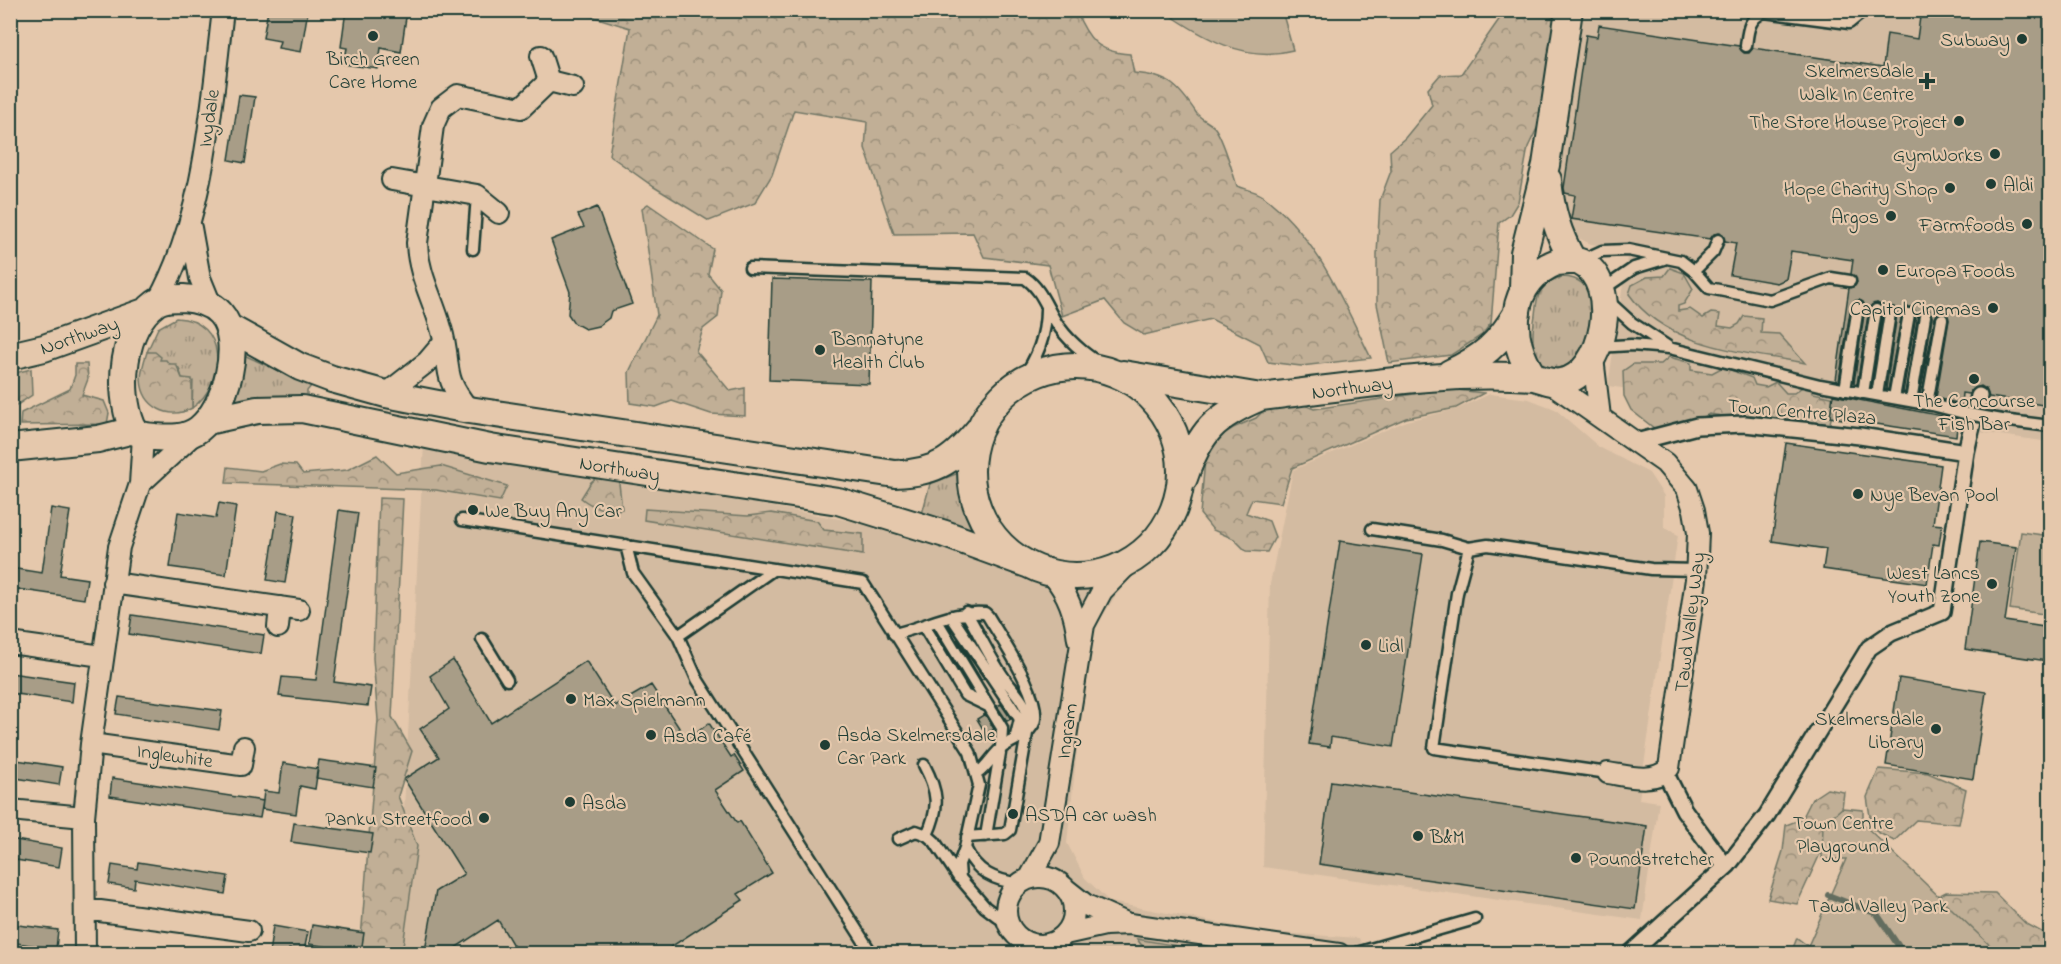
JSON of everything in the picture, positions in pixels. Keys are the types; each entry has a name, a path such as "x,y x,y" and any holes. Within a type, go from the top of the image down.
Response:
{"street":[{"name":"Ivydale","path":"152,306 175,271 191,225 222,10"},
{"path":"1569,10 1546,165 1524,253 1521,300 1515,331 1524,363 1541,379 1561,382 1573,378 1582,373 1595,353"},
{"path":"541,56 549,81"},
{"path":"549,81 573,87"},
{"path":"469,410 449,380 444,342 417,259 433,126 441,108 458,95 521,108 549,81"},
{"path":"1546,165 1551,210 1558,234 1576,261 1597,279 1603,294 1604,317 1595,353 1600,417"},
{"path":"392,180 477,195 499,213"},
{"name":"Ivydale","path":"191,225 201,278 211,305"},
{"path":"1521,300 1544,267 1576,261"},
{"path":"85,954 84,817 91,744 119,547 140,484 138,433 127,415 123,392 125,365 133,336 152,306 183,298 211,305 221,313 230,328 232,346 227,382 220,401 202,426 140,484"},
{"name":"Northway","path":"1441,376 1475,360 1493,347 1521,300"},
{"name":"Northway","path":"10,356 44,348 152,306"},
{"name":"Northway","path":"230,328 300,367 332,379 386,394 469,410 896,474 913,474 943,465 962,450 981,427"},
{"path":"386,394 427,362 444,342"},
{"path":"1080,366 1113,372 1147,393 1170,422 1181,457 1179,493 1169,521 1152,544 1129,563 1104,573 1052,574 1027,564 1005,549 988,529 976,505 971,479 973,452 981,427 998,401 1021,381 1049,369 1080,366"},
{"name":"Northway","path":"1113,372 1261,397 1441,376 1496,374 1541,379"},
{"name":"Tawd Valley Way","path":"1541,379 1665,462 1687,489 1694,510 1698,533 1697,570 1671,757 1665,772"},
{"path":"1630,954 1726,867 1767,815 1869,648 1891,633 1942,612 1966,452 1979,396"},
{"name":"Northway","path":"1179,493 1194,450 1204,433 1218,418 1261,397"},
{"name":"Northway","path":"202,426 257,410 302,409 490,448 838,501 945,534 1027,564"},
{"name":"Town Centre Plaza","path":"1636,442 1697,426 1745,424 1860,436 1966,452"},
{"path":"10,448 98,440 138,433 177,439 202,426"},
{"name":"Ingram","path":"1024,881 1049,843 1079,644 1092,608 1102,591 1129,563"},
{"name":"Ingram","path":"1052,574 1072,605 1079,644"},
{"path":"113,583 286,614"},
{"path":"10,643 102,656"},
{"name":"Inglewhite","path":"91,744 241,765 244,747"},
{"path":"1608,773 1649,778 1661,776 1665,772 1684,810 1726,867"},
{"path":"10,810 84,817"},
{"name":"Ingram","path":"1054,818 1054,864 1062,886"},
{"path":"1130,924 1086,905 1050,878 1024,881 1008,899 1007,916 1017,938 1036,944 1056,943 1105,925 1130,924 1339,954"},
{"path":"1056,943 1074,916 1071,897 1062,886"},
{"path":"85,909 249,931"}],"lane":[{"path":"1746,46 1750,23 1755,16 1764,12 1849,23 1865,10"},
{"path":"473,249 477,195"},
{"path":"1694,271 1713,252 1718,240"},
{"path":"1576,261 1602,251 1628,250 1680,261 1694,271 1709,288 1770,300 1831,278 1850,281"},
{"path":"1664,259 1634,268 1603,294 1632,323 1670,348"},
{"path":"750,268 1025,278 1038,287 1046,309 1072,343 1113,372"},
{"path":"1845,390 1857,307"},
{"path":"1021,381 1041,346 1046,328 1046,309"},
{"path":"1863,393 1876,310"},
{"path":"1877,395 1890,313"},
{"path":"1894,398 1909,314"},
{"path":"1911,401 1924,316"},
{"path":"1927,404 1942,319"},
{"path":"1595,353 1631,345 1670,348 1845,390 1927,404 1964,414 2050,426"},
{"path":"462,520 860,581 970,752 978,773 979,785 959,864 960,878"},
{"path":"1372,529 1443,540 1469,548 1488,545 1651,569 1697,570"},
{"path":"626,545 633,573 678,636 697,680 872,954"},
{"path":"1469,548 1457,593 1434,748 1608,773"},
{"path":"678,636 774,569"},
{"path":"894,634 924,627 966,612 988,616 1029,689 1035,709 1035,723 1020,738 1001,749 988,766 978,773"},
{"path":"966,612 1028,711 1029,722 1020,738"},
{"path":"951,616 1020,719 1010,830 1007,834 986,836 966,843"},
{"path":"937,621 1002,728 1001,749 986,836"},
{"path":"924,627 965,695 989,706"},
{"path":"482,639 507,680"},
{"path":"924,765 938,805 927,835"},
{"path":"898,839 916,831 927,835 985,907 1017,938"},
{"path":"966,843 972,862 983,872 996,880 1024,881"},
{"path":"1353,954 1475,919"}],"shaded area":[{"path":"1579,11 2050,11 2050,442 1957,429 1956,436 1608,386 1628,250 1591,244 1572,235 1553,191"},
{"path":"1490,394 1529,399 1555,409 1599,447 1649,473 1664,496 1664,527 1678,535 1639,799 1659,802 1642,920 1263,867 1270,584 1293,470 1406,421 1457,409"},
{"path":"424,444 890,528 971,556 1119,590 1089,638 1067,843 1085,878 1110,902 1266,932 1359,938 1365,953 396,954"}],"green space":[{"path":"575,11 1076,11 1095,42 1109,50 1130,54 1134,73 1146,74 1172,84 1199,116 1215,128 1225,148 1237,186 1263,196 1299,230 1326,270 1371,358 1301,366 1268,362 1260,344 1211,319 1144,335 1124,323 1105,300 1062,316 1048,265 984,257 973,233 894,234 865,148 867,122 794,110 772,175 755,203 709,221 654,187 609,155 630,28"},
{"path":"1164,11 1282,11 1293,50 1258,53 1241,50 1193,30"},
{"path":"1505,11 1558,11 1541,120 1528,147 1518,202 1510,215 1499,223 1491,323 1482,335 1451,355 1389,363 1377,304 1377,255 1380,200 1391,171 1390,151 1405,138 1432,105 1428,89 1440,75 1461,74"},
{"path":"648,204 713,249 708,274 721,290 718,317 703,329 696,351 730,391 745,388 745,416 711,414 672,401 656,407 630,403 629,372 657,315 642,208"},
{"path":"1670,268 1684,273 1693,289 1684,304 1678,306 1678,311 1690,309 1703,318 1711,313 1720,314 1718,326 1732,328 1739,324 1744,316 1762,318 1761,333 1779,334 1805,363 1709,345 1664,326 1645,312 1629,294 1632,285 1647,277 1664,276"},
{"path":"1563,277 1583,284 1589,292 1593,312 1590,334 1582,352 1573,364 1559,368 1549,367 1536,357 1533,326 1539,294 1552,280"},
{"path":"176,318 193,321 206,330 213,341 217,355 216,370 211,384 192,408 193,381 182,378 179,368 160,360 156,354 147,352 158,328"},
{"path":"147,352 155,352 161,357 160,360 176,364 182,378 192,379 192,408 183,412 166,412 152,404 147,398 141,380"},
{"path":"244,355 311,386 307,391 307,398 236,401"},
{"path":"1669,357 1691,363 1691,370 1712,373 1723,367 1752,378 1755,385 1766,387 1776,382 1786,393 1794,393 1805,385 1812,387 1813,393 1836,398 1830,423 1823,431 1709,414 1690,425 1667,432 1654,428 1631,410 1624,396 1623,371 1633,364 1661,364"},
{"path":"75,364 87,364 88,379 82,395 104,401 109,413 107,424 20,425 21,413 70,389 75,375"},
{"path":"31,369 32,395 11,409 11,374"},
{"path":"1447,389 1484,393 1456,408 1406,418 1292,468 1281,503 1252,499 1246,513 1269,521 1275,537 1267,552 1246,551 1234,539 1213,530 1200,514 1205,460 1213,441 1233,428 1256,418 1266,408 1300,403 1314,409"},
{"path":"377,455 396,473 441,466 507,486 500,501 436,490 226,483 228,467 261,471 280,464 296,465 303,474 347,470"},
{"path":"961,472 968,505 980,534 922,514 930,484"},
{"path":"602,473 618,475 622,509 600,508 581,498 591,482"},
{"path":"379,498 403,499 392,717 412,751 398,796 417,846 402,953 360,952 378,720 373,658"},
{"path":"645,509 748,516 771,513 817,521 824,530 863,534 863,555 644,520"},
{"path":"2021,532 2050,536 2050,615 2010,609"},
{"path":"1879,769 1928,773 1966,789 1959,824 1916,820 1894,841 1872,829 1867,797"},
{"path":"1827,789 1844,792 1842,808 1846,816 1836,848 1820,854 1797,904 1768,899 1783,851 1786,825 1802,819 1812,799"},
{"name":"Tawd Valley Park","path":"1842,808 1863,810 1863,824 1998,953 1791,953 1797,938 1808,946 1846,859 1822,859 1823,824"},
{"path":"1946,892 1995,893 2025,923 2047,935 2050,934 2050,953 1894,954 1915,908"},
{"path":"1137,939 1184,947 1183,953 1151,952"}],"building":[{"name":"Birch Green Care Home","path":"268,10 308,10 301,52 278,48 280,41 263,38"},
{"name":"Birch Green Care Home","path":"346,10 407,10 401,52 381,48 378,69 344,64 347,48 341,47"},
{"path":"1921,10 1952,13 1953,10 2050,10 2050,406 1989,397 1986,389 1981,386 1972,389 1969,394 1962,393 1961,404 1936,398 1949,320 1947,314 1943,312 1935,318 1920,395 1932,317 1930,311 1926,309 1918,315 1905,393 1903,392 1916,315 1914,309 1910,307 1902,313 1888,390 1886,389 1897,314 1894,307 1888,306 1883,310 1877,303 1869,309 1857,384 1854,383 1865,308 1863,302 1859,300 1851,306 1839,381 1836,380 1849,288 1855,286 1857,282 1851,274 1853,260 1791,251 1786,279 1777,283 1730,275 1736,243 1725,241 1720,233 1714,234 1710,239 1571,219 1575,195 1565,193 1564,188 1586,35 1597,37 1599,25 1739,46 1744,53 1749,53 1753,48 1883,67 1887,34 1917,39"},
{"path":"239,95 255,97 245,163 229,160"},
{"path":"597,207 632,304 611,311 609,318 598,326 585,329 574,323 568,314 570,292 551,240 584,227 578,215"},
{"name":"Bannatyne Health Club","path":"772,279 872,282 869,384 769,380"},
{"path":"1833,395 1958,419 1956,436 1830,417"},
{"name":"Nye Bevan Pool","path":"1786,443 1941,465 1933,524 1942,525 1939,545 1933,544 1927,584 1823,569 1826,549 1772,541"},
{"path":"219,503 236,506 226,575 170,567 178,512 216,518"},
{"path":"51,508 70,511 60,575 87,579 84,599 10,588 10,568 42,573"},
{"path":"339,510 358,513 334,682 371,687 368,706 279,696 282,677 316,680"},
{"path":"278,511 296,514 285,583 267,580"},
{"name":"Lidl","path":"1340,541 1423,554 1393,747 1331,737 1330,747 1309,744"},
{"name":"West Lancs Youth Zone","path":"1980,542 2016,547 2005,621 2050,628 2047,661 1965,649"},
{"path":"132,615 264,635 261,654 129,634"},
{"path":"957,639 984,678 981,680"},
{"name":"Asda","path":"453,660 491,723 586,661 615,706 651,685 687,740 709,723 731,757 734,755 744,771 715,790 737,823 740,821 772,873 738,894 743,900 660,954 518,954 498,920 446,954 431,954 426,945 436,891 464,874 404,779 439,757 420,729 449,709 430,676"},
{"path":"10,673 74,682 72,702 10,693"},
{"name":"Skelmersdale Library","path":"1899,678 1986,692 1973,779 1886,765"},
{"path":"119,697 222,711 219,730 116,714"},
{"path":"1001,704 1011,719 1007,721 997,706"},
{"path":"985,714 994,729 986,734 977,719"},
{"path":"10,759 62,767 59,785 10,777"},
{"path":"319,760 376,768 373,787 316,778"},
{"path":"283,763 318,769 315,789 300,786 296,814 262,809 264,791 279,793"},
{"path":"112,778 263,801 260,818 110,796"},
{"path":"1331,781 1647,826 1635,909 1319,864"},
{"path":"294,823 373,834 370,853 291,842"},
{"path":"10,839 62,848 59,867 10,859"},
{"path":"138,862 228,876 225,894 135,879 134,888 109,884 112,865 137,869"},
{"path":"10,924 58,930 56,949 10,942"},
{"path":"312,925 364,933 361,952 309,944"},
{"path":"273,926 308,932 304,951 289,949 289,954 269,954"}],"waterway":[{"path":"1828,895 1877,914 1904,954"}],"place":[{"name":"Birch Green Care Home","path":"373,36"},
{"name":"Subway","path":"2022,39"},
{"name":"Skelmersdale Walk In Centre","path":"1927,81"},
{"name":"The Store House Project","path":"1959,121"},
{"name":"GymWorks","path":"1995,154"},
{"name":"Aldi","path":"1991,184"},
{"name":"Hope Charity Shop","path":"1950,188"},
{"name":"Argos","path":"1891,216"},
{"name":"Farmfoods","path":"2027,224"},
{"name":"Europa Foods","path":"1883,270"},
{"name":"Capitol Cinemas","path":"1993,308"},
{"name":"Bannatyne Health Club","path":"820,350"},
{"name":"The Concourse Fish Bar","path":"1974,379"},
{"name":"Nye Bevan Pool","path":"1858,494"},
{"name":"We Buy Any Car","path":"473,510"},
{"name":"West Lancs Youth Zone","path":"1992,584"},
{"name":"Lidl","path":"1366,645"},
{"name":"Max Spielmann","path":"571,699"},
{"name":"Skelmersdale Library","path":"1936,729"},
{"name":"Asda Café","path":"651,735"},
{"name":"Asda Skelmersdale Car Park","path":"825,745"},
{"name":"Asda","path":"570,802"},
{"name":"ASDA car wash","path":"1013,814"},
{"name":"Panku Streetfood","path":"484,818"},
{"name":"B&M","path":"1418,836"},
{"name":"Poundstretcher","path":"1576,858"}],"park label":[{"name":"Town Centre Playground","path":"1843,834"}]}
